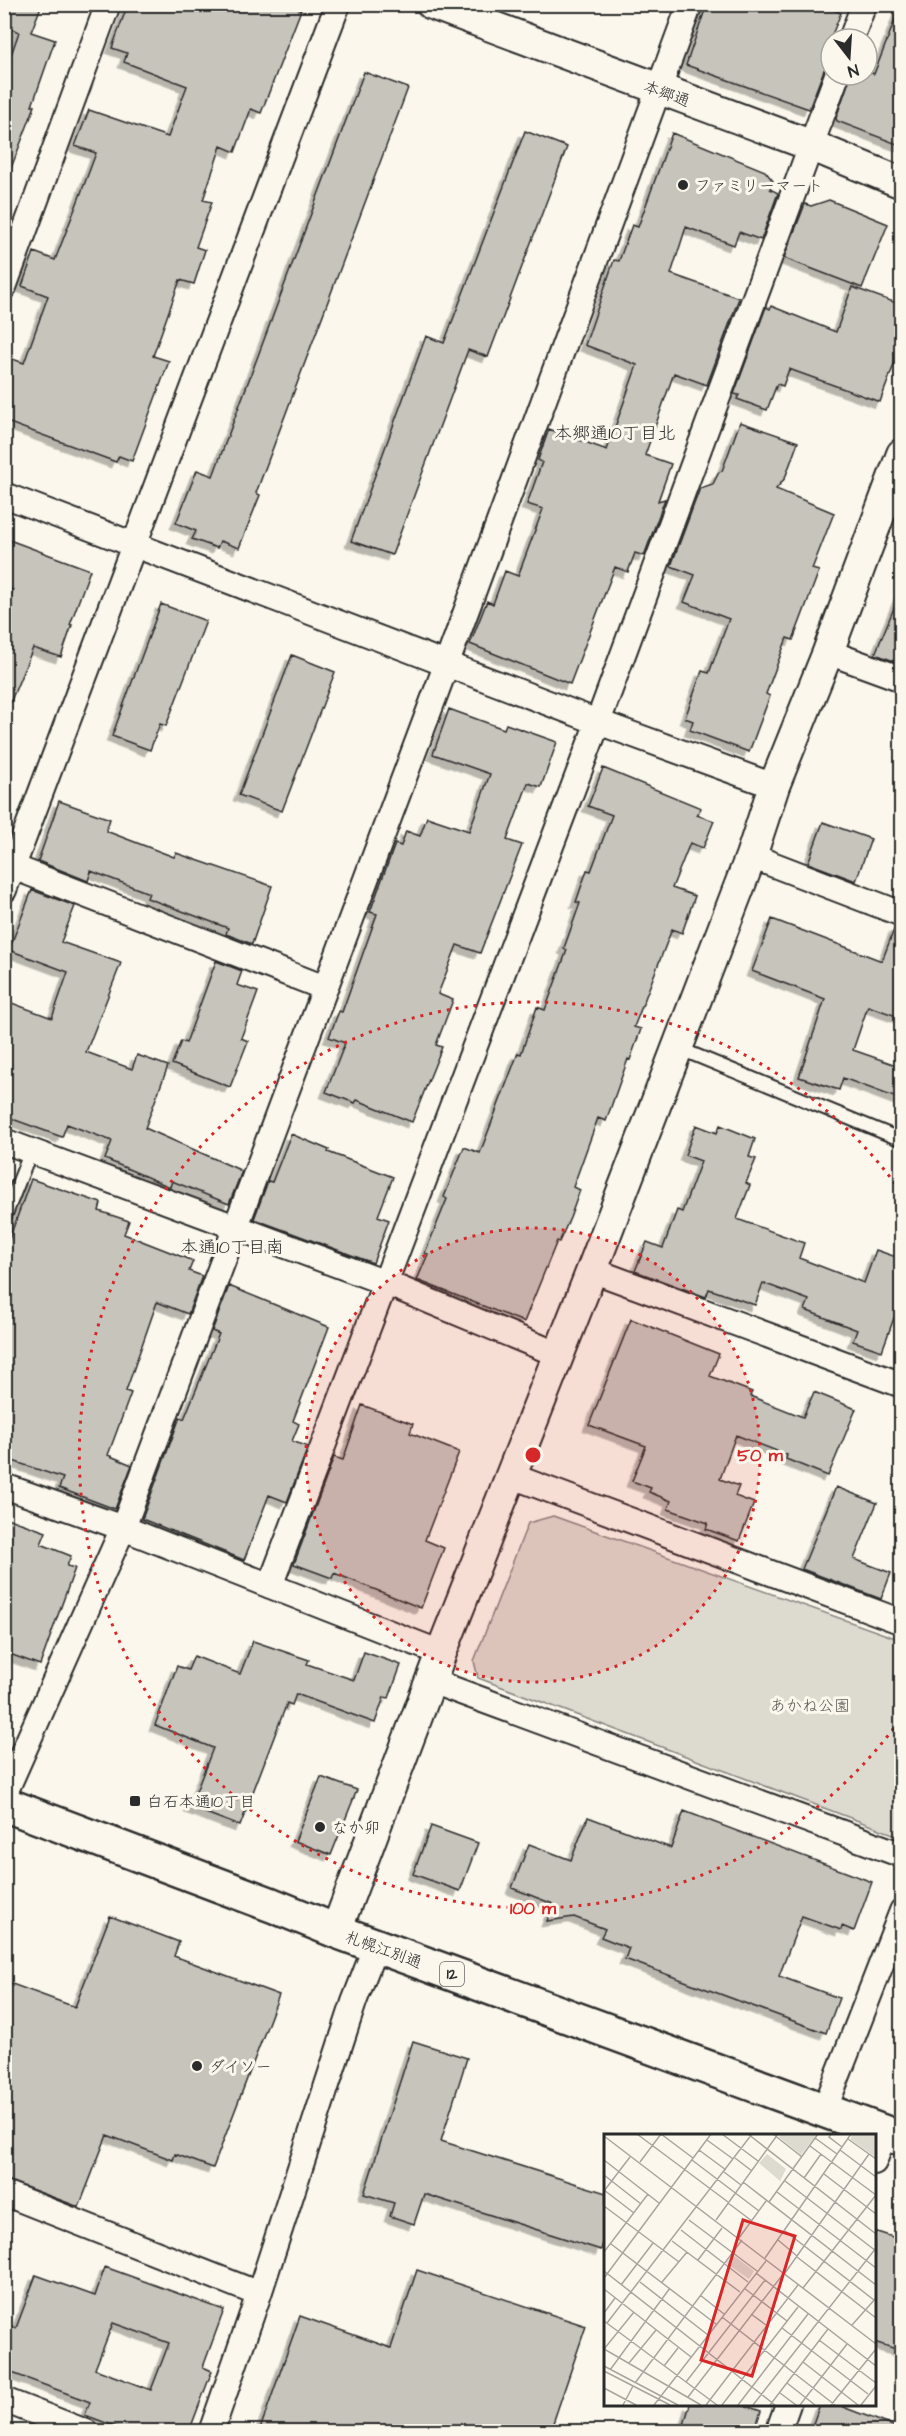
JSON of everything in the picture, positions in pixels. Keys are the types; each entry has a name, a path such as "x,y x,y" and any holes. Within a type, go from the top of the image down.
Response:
{"highway":[{"name":"札幌江別通","path":"4,1804 336,1931 824,2110 867,2134"}],"street":[{"path":"4,287 108,4"},
{"path":"4,890 136,545 338,4"},
{"name":"本郷通","path":"432,4 810,145 902,183"},
{"path":"4,1795 123,1528 447,663 690,4"},
{"path":"855,27 864,4"},
{"path":"270,1586 598,722 832,87"},
{"path":"336,1931 441,1653 512,1476 751,856 774,786 828,652 902,453"},
{"path":"4,495 598,722 774,786"},
{"path":"828,652 902,679"},
{"path":"751,856 902,914"},
{"path":"14,867 326,988"},
{"path":"4,1141 386,1283 558,1354"},
{"path":"592,1270 902,1385"},
{"path":"512,1476 902,1622"},
{"path":"4,1485 123,1528 441,1653"},
{"path":"431,1681 902,1855"},
{"path":"824,2110 902,1911"},
{"path":"211,2432 259,2294 354,2002 376,1945"},
{"path":"4,2193 259,2294"},
{"path":"4,2400 86,2432"},
{"path":"778,2432 787,2406"}],"lane":[{"path":"676,1048 902,1140"},
{"path":"4,1219 32,1151"}],"green space":[{"name":"あかね公園","path":"553,1516 901,1640 901,1837 478,1678 474,1661 528,1523"}],"building":[{"path":"4,4 42,4 31,32 55,40 32,106 35,106 6,181 4,180 4,75 19,32 4,26"},
{"path":"128,4 285,4 301,10 261,113 251,109 235,152 221,146 203,200 212,202 196,247 205,250 194,284 180,280 153,356 169,361 132,461 119,456 116,462 4,421 4,356 24,363 48,296 22,286 34,252 55,260 78,201 96,153 75,146 89,110 168,137 187,86 124,62 127,53 112,48"},
{"path":"707,4 819,4 841,13 835,27 819,27 819,83 809,109 686,65"},
{"path":"900,7 902,7 902,146 837,121 836,118 847,87 879,87 879,61"},
{"path":"364,72 408,88 256,493 260,495 239,548 220,541 217,548 192,539 196,531 176,523 197,470 213,476"},
{"path":"525,131 567,147 488,357 468,350 392,555 351,541 426,336 444,343"},
{"path":"672,133 765,171 773,181 770,189 778,193 761,240 739,232 734,245 686,227 671,274 739,298 707,385 674,373 645,455 671,464 658,501 665,499 644,556 635,553 628,572 615,567 570,684 470,644 487,601 493,604 505,571 518,576 543,509 527,504 542,462 538,460 549,429 607,450 637,365 585,345 614,260 619,261 632,225 638,227"},
{"path":"829,200 888,224 862,288 784,258 805,204 811,206"},
{"path":"852,287 902,305 902,343 880,402 789,369 783,386 777,384 767,410 737,399 739,395 734,394 766,307 770,309 771,306 836,332"},
{"path":"740,422 798,442 785,478 776,489 834,513 812,569 819,571 793,640 787,638 766,694 770,696 749,752 690,730 693,721 685,718 702,671 709,673 729,619 684,602 695,575 671,566 700,488 713,484 719,472 722,471"},
{"path":"4,538 90,570 61,657 33,648 5,715 5,615 13,590 4,587"},
{"path":"902,591 902,664 875,654"},
{"path":"161,604 206,621 166,726 160,724 150,750 112,736"},
{"path":"292,655 335,672 282,811 239,795"},
{"path":"449,709 504,729 506,724 557,742 541,787 528,783 507,840 522,845 480,953 457,945 438,994 453,1000 436,1045 442,1047 412,1122 357,1100 355,1103 326,1092 345,1043 329,1037 339,1011 342,1012 377,914 370,912 395,844 401,846 406,831 420,836 427,817 469,831 490,774 433,754"},
{"path":"603,768 701,808 697,815 714,821 703,848 690,843 672,888 695,896 682,933 672,929 634,1027 641,1029 630,1060 628,1059 606,1121 598,1118 573,1187 580,1190 570,1218 559,1242 557,1241 524,1322 417,1280 428,1254 425,1253 447,1199 444,1197 464,1147 480,1153 518,1053 521,1054 537,1007 545,1010 567,950 564,948 580,903 576,902 587,870 591,871 612,815 588,806"},
{"path":"59,801 110,819 106,831 174,857 176,853 272,886 252,944 226,934 228,928 147,898 149,893 91,871 88,881 38,861"},
{"path":"823,822 871,839 856,881 808,863"},
{"path":"32,890 75,906 61,942 121,963 86,1052 132,1069 137,1055 168,1066 145,1128 242,1171 229,1204 172,1181 170,1187 105,1159 112,1141 67,1124 62,1137 4,1116 4,1000 52,1018 68,972 9,950"},
{"path":"772,919 882,961 895,927 902,928 902,1018 868,1006 853,1050 902,1067 902,1100 843,1078 839,1090 799,1077 825,999 752,971"},
{"path":"216,961 242,971 237,985 258,992 241,1038 248,1041 230,1087 172,1064 181,1041 186,1043"},
{"path":"696,1125 717,1133 720,1125 755,1139 749,1157 756,1159 746,1183 750,1185 737,1219 804,1243 799,1258 864,1283 876,1250 902,1259 902,1296 882,1351 853,1341 857,1330 805,1310 809,1300 763,1283 755,1305 709,1289 706,1297 635,1271 647,1242 663,1248 677,1210 682,1212 701,1161 685,1155"},
{"path":"291,1134 329,1150 328,1152 393,1177 378,1216 389,1220 373,1263 254,1219 268,1181 272,1182"},
{"path":"31,1179 101,1203 99,1211 129,1221 124,1234 193,1261 189,1271 202,1276 188,1314 157,1302 126,1391 131,1393 108,1455 132,1465 115,1509 59,1488 63,1478 4,1458 4,1253"},
{"path":"229,1286 329,1327 293,1421 299,1424 292,1441 308,1447 287,1502 269,1495 244,1560 142,1519 180,1417 184,1419 219,1334 212,1331"},
{"path":"631,1319 719,1354 710,1376 752,1392 750,1396 803,1417 814,1392 856,1409 828,1476 786,1459 787,1455 736,1435 720,1479 739,1486 735,1496 754,1503 739,1541 706,1529 708,1523 668,1509 671,1501 649,1492 651,1488 632,1481 646,1446 589,1425"},
{"path":"362,1405 413,1424 410,1433 459,1452 425,1540 444,1548 421,1608 334,1573 332,1578 294,1564 334,1457 343,1460"},
{"path":"836,1487 877,1503 854,1559 891,1573 881,1599 802,1569"},
{"path":"4,1517 46,1532 41,1544 71,1556 67,1566 75,1568 40,1665 4,1652"},
{"path":"253,1641 309,1660 307,1664 354,1680 364,1652 401,1665 389,1698 384,1697 375,1723 296,1694 292,1705 287,1703 240,1826 190,1807 213,1748 155,1725 177,1666 188,1670 194,1656 240,1674"},
{"path":"321,1777 357,1790 331,1855 295,1841"},
{"path":"684,1811 872,1882 854,1931 842,1926 841,1930 802,1916 779,1976 839,1998 826,2033 625,1959 629,1948 601,1937 605,1929 574,1917 547,1921 553,1904 512,1888 529,1844 571,1860 588,1817 671,1848"},
{"path":"431,1826 478,1843 460,1891 413,1874"},
{"path":"110,1916 179,1942 174,1956 279,1995 213,2168 175,2154 173,2160 107,2135 79,2207 4,2179 4,1981 75,2007"},
{"path":"413,2041 467,2058 441,2141 604,2192 604,2240 601,2250 424,2194 414,2224 390,2216 394,2203 364,2194"},
{"path":"876,2232 902,2240 902,2351 876,2343"},
{"path":"105,2267 224,2310 203,2367 212,2371 189,2432 130,2432 85,2415 90,2402 4,2370 4,2324 16,2328 36,2275 95,2296","holes":["113,2323 169,2343 151,2390 95,2369"]},
{"path":"417,2270 586,2326 550,2432 259,2432 300,2316 391,2348"},
{"path":"689,2406 747,2406 761,2411 754,2432 682,2432"},
{"path":"819,2406 840,2406 901,2429 900,2432 810,2432"}],"place":[{"name":"ファミリーマート","path":"683,185"},
{"name":"白石本通10丁目","path":"135,1801"},
{"name":"なか卯","path":"320,1827"},
{"name":"ダイソー","path":"197,2066"}],"district":[{"name":"本郷通10丁目北","path":"615,433"},
{"name":"本通10丁目南","path":"232,1247"}]}
